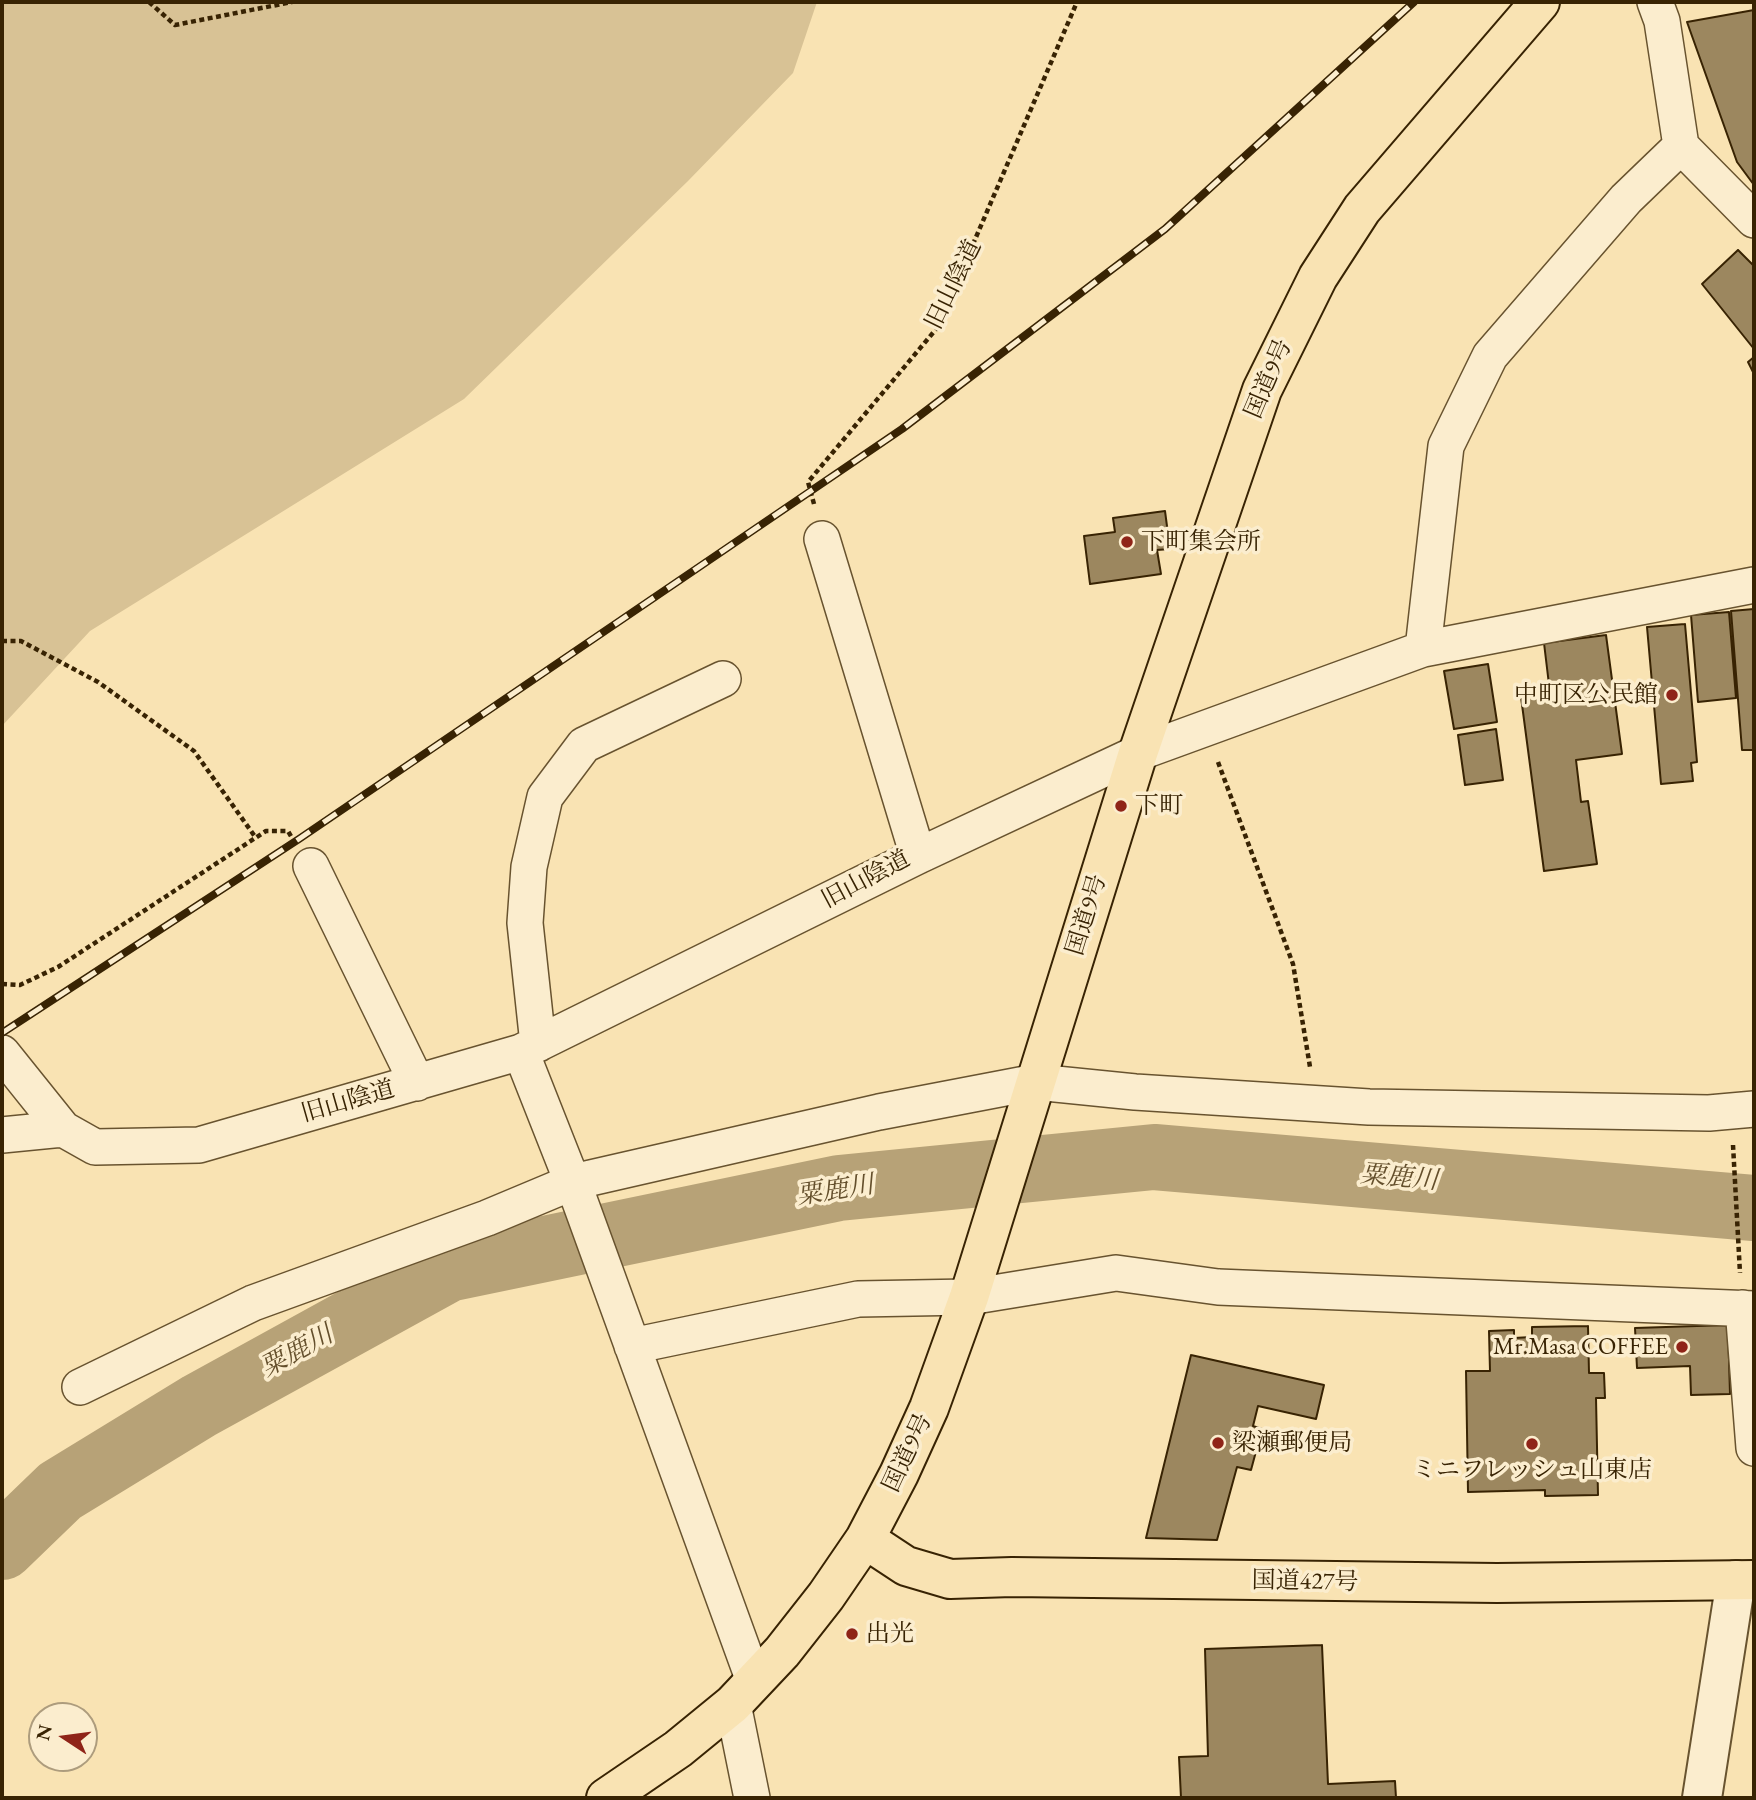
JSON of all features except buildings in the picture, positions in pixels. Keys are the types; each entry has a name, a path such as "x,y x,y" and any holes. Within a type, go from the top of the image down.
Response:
{"highway":[{"name":"国道9号","path":"606,1798 678,1749 744,1692 782,1653 826,1597 865,1539 899,1474 929,1408 972,1287 1138,753 1262,390 1318,277 1362,209 1540,2"},
{"name":"国道427号","path":"865,1539 906,1566 950,1579 1012,1577 1457,1583 1745,1580"}],"street":[{"path":"1655,2 1662,21 1681,146 1754,220"},
{"path":"1423,649 1446,446 1490,356 1626,200 1681,146"},
{"name":"旧山陰道","path":"2,1053 63,1129 95,1147 199,1145 530,1048 918,856 822,539"},
{"path":"918,856 1138,753 1423,649 1754,585"},
{"path":"723,679 584,745 545,797 529,867 525,923 530,1048 576,1191 632,1346 744,1692 752,1798"},
{"path":"311,866 417,1083"},
{"path":"80,1387 253,1303 487,1218 576,1191 879,1112 1032,1094 1135,1092 1369,1107 1709,1113 1754,1109"},
{"path":"2,1135 63,1129"},
{"path":"632,1346 858,1299 1116,1273 1218,1287 1746,1301 1754,1448"},
{"path":"1702,1798 1745,1580"}],"path":[{"path":"149,2 175,25 292,2"},
{"name":"旧山陰道","path":"822,539 808,482 937,328 1077,2"},
{"path":"2,641 21,641 98,682 194,751 256,838"},
{"path":"1205,728 1293,964 1316,1104"},
{"path":"2,984 20,985 58,967 265,831 288,831 311,866"},
{"path":"1732,1135 1746,1301"}],"shaded area":[{"path":"2,2 817,2 793,73 688,181 464,399 90,631 2,726"}],"waterway":[{"name":"粟鹿川","path":"2,1547 60,1491 199,1406 448,1269 839,1188 1154,1157 1754,1208"}],"railway":[{"path":"2,1033 299,839 902,429 1165,229 1414,2"}],"place":[{"name":"下町集会所","path":"1127,542"},
{"name":"中町区公民館","path":"1672,695"},
{"name":"下町","path":"1121,806"},
{"name":"Mr.Masa COFFEE","path":"1682,1347"},
{"name":"梁瀬郵便局","path":"1218,1443"},
{"name":"ミニフレッシュ山東店","path":"1532,1444"},
{"name":"出光","path":"852,1634"}]}
